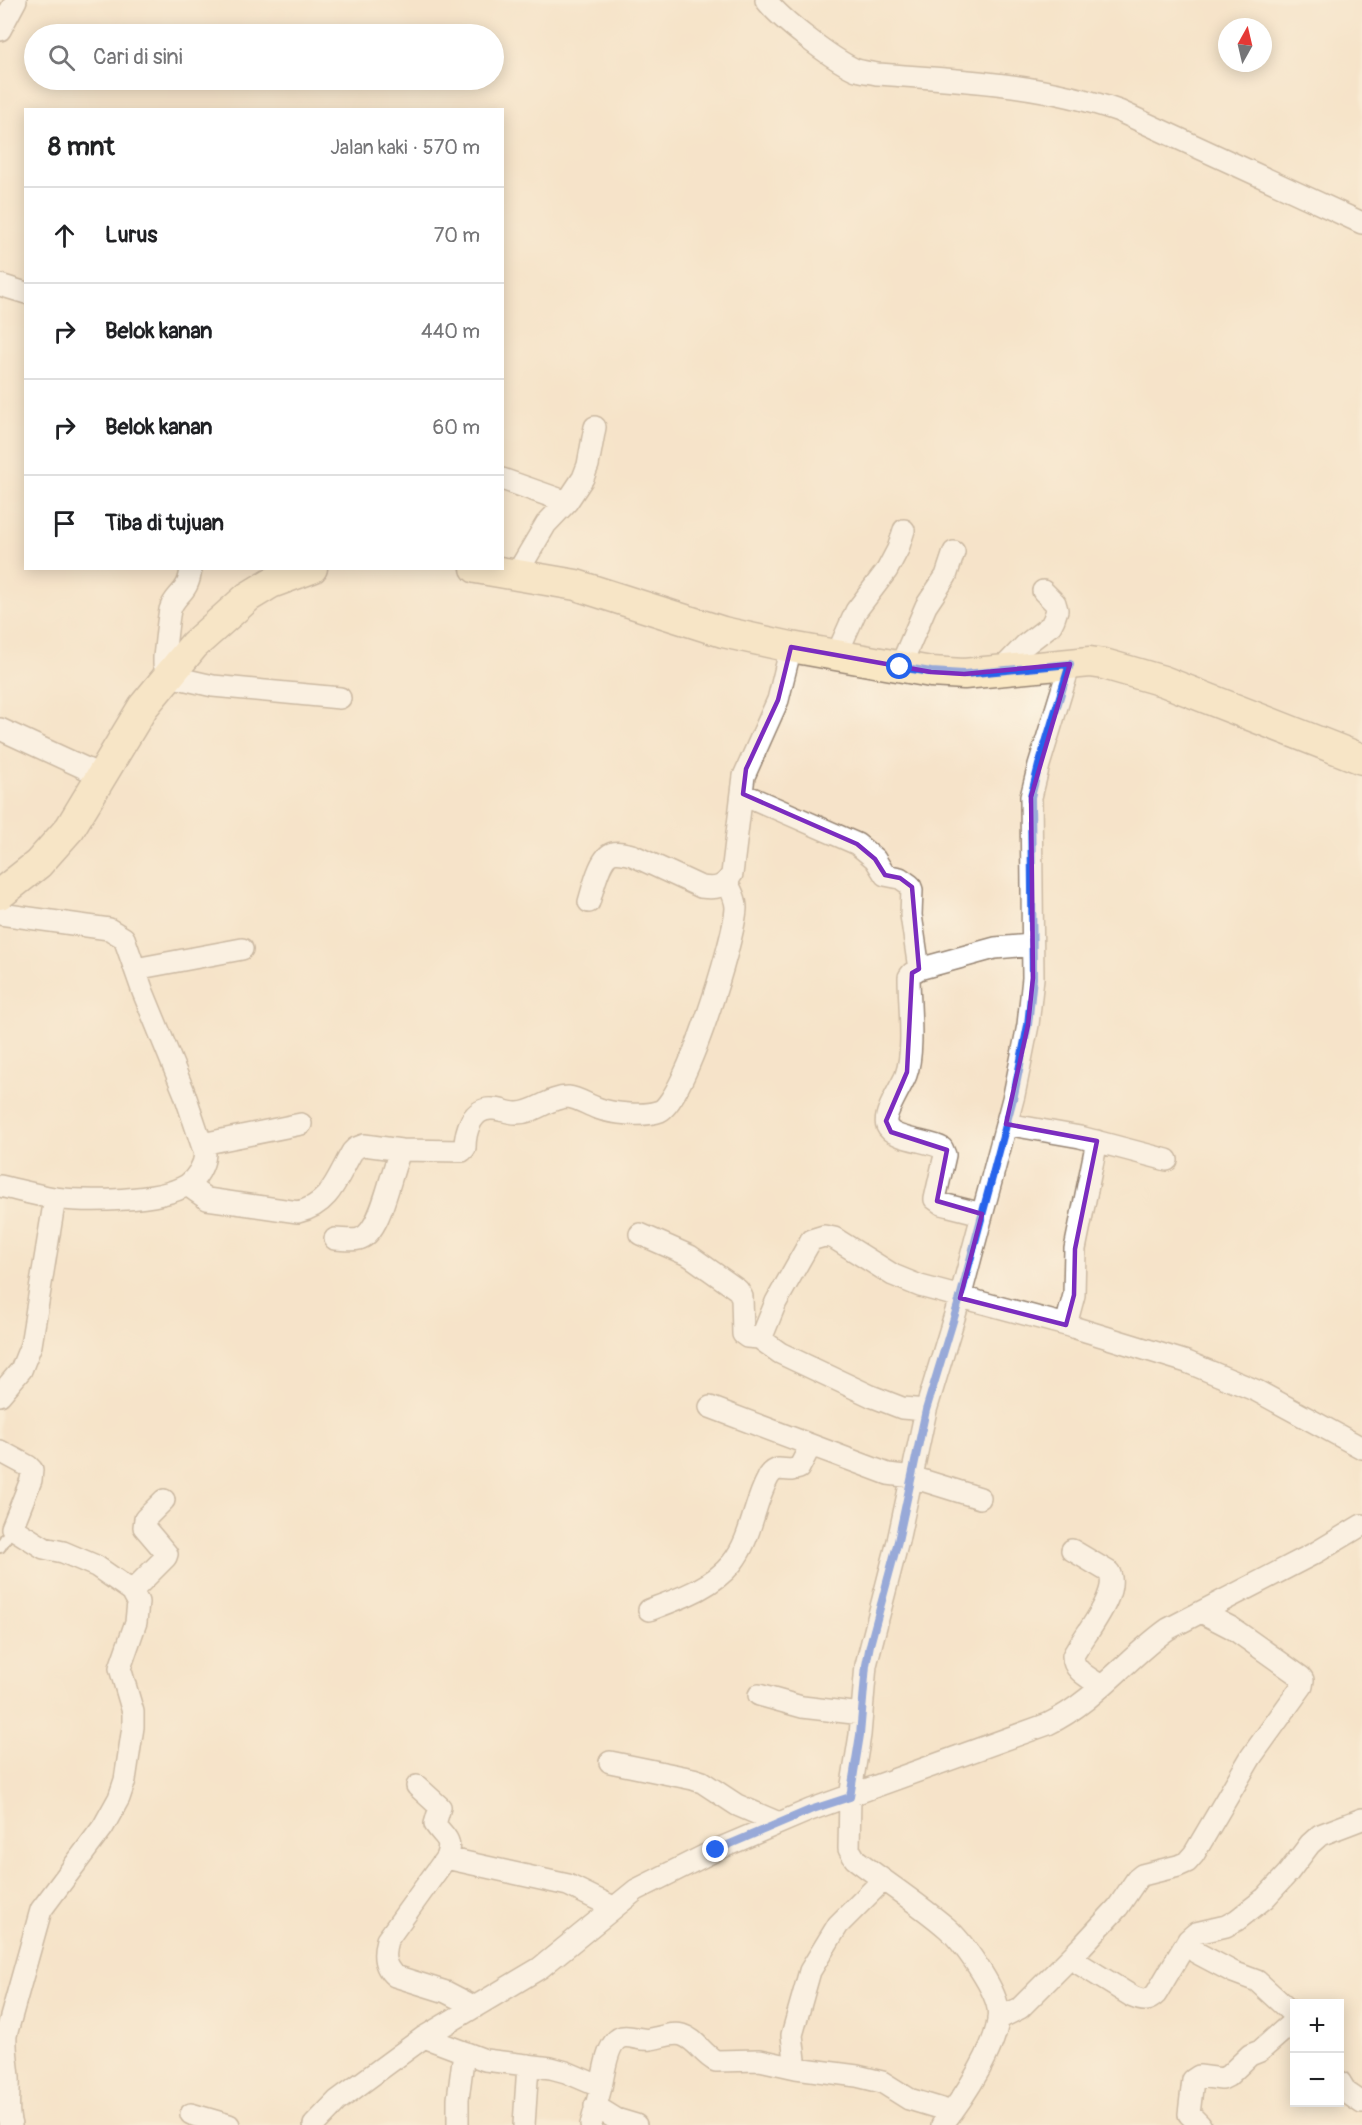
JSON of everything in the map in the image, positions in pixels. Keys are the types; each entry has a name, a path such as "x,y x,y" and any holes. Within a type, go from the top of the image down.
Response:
{"street":[{"path":"0,30 16,0"},
{"path":"766,0 772,9 812,40 843,63 857,70 877,74 1022,87 1099,104 1119,111 1362,223"},
{"path":"0,285 24,292"},
{"path":"516,574 546,524 567,502 583,478 596,428"},
{"path":"504,480 567,502"},
{"path":"836,656 856,611 887,570 898,549 903,530"},
{"path":"900,667 926,606 946,576 954,552"},
{"path":"169,676 164,657 170,610 190,582 191,570"},
{"path":"0,894 38,864 70,828 143,707 194,645 248,597 271,583 307,570"},
{"path":"489,570 576,585 723,632 836,656 931,672 964,674 1090,662 1104,664 1163,681 1362,759"},
{"path":"1001,670 1025,645 1051,625 1057,609 1055,603 1043,591"},
{"path":"589,902 604,859 611,853 620,852 632,855 701,887 721,887 727,882 732,874 746,769 778,700 791,647"},
{"path":"595,2106 611,2046 615,2040 623,2037 644,2040 675,2034 690,2039 716,2061 760,2060 882,2082 947,2119 977,2076 994,2033 998,2019 996,2001 985,1976 948,1929 855,1859 849,1849 850,1797 862,1714 866,1665 887,1584 926,1410 960,1298 1006,1124 1028,1025 1033,978 1031,797 1070,664"},
{"path":"169,676 213,686 340,698"},
{"path":"0,729 102,776"},
{"path":"743,794 857,844 875,858 885,875 900,878 910,885 912,890 911,915 919,969"},
{"path":"187,1185 207,1199 298,1212 311,1209 323,1201 356,1148 364,1145 401,1150 462,1151 465,1148 465,1136 469,1124 488,1108 521,1113 554,1099 568,1097 613,1113 644,1114 660,1111 672,1100 706,1021 731,942 736,906 727,882"},
{"path":"0,914 109,929 118,932 124,938 205,1154 204,1164 187,1185 156,1196 76,1200 55,1198 0,1186"},
{"path":"982,1214 942,1204 935,1199 945,1155 942,1148 891,1132 887,1127 888,1111 907,1072 909,977 919,969 995,948 1032,945"},
{"path":"135,969 242,949"},
{"path":"1006,1124 1097,1141 1167,1160"},
{"path":"202,1144 301,1125"},
{"path":"1066,1325 1074,1295 1075,1249 1097,1141"},
{"path":"335,1239 359,1239 369,1233 378,1221 392,1170 401,1150"},
{"path":"0,1395 21,1370 31,1346 55,1198"},
{"path":"640,1234 690,1256 738,1290 742,1297 744,1334 747,1337 759,1338 780,1353 871,1396 902,1408 926,1410"},
{"path":"759,1338 763,1334 776,1302 811,1240 824,1236 834,1238 893,1275 960,1298 1066,1325 1187,1362 1257,1391 1362,1448"},
{"path":"710,1407 888,1474 912,1477 980,1498"},
{"path":"649,1610 689,1595 711,1582 732,1563 747,1538 768,1477 778,1469 799,1468 811,1445"},
{"path":"0,1451 32,1470 31,1480 12,1528 44,1548 63,1552 96,1566 132,1592 138,1602 136,1622 120,1668 133,1720 125,1780 119,1798 103,1827 41,1910 3,2047 9,2075 8,2114 11,2125"},
{"path":"132,1592 166,1557 164,1550 144,1527 144,1519 164,1500"},
{"path":"314,2125 337,2101 424,2037 540,1968 636,1890 716,1850 810,1810 1048,1724 1069,1714 1168,1629 1317,1552 1362,1525"},
{"path":"1072,1550 1109,1572 1112,1578 1113,1585 1108,1597 1073,1656 1073,1663 1076,1667 1101,1686"},
{"path":"998,2019 1020,2008 1070,1958 1118,1907 1137,1879 1142,1875 1187,1862 1194,1854 1251,1757 1302,1686 1301,1677 1232,1628 1203,1612"},
{"path":"759,1695 802,1707 862,1714"},
{"path":"610,1762 702,1782 737,1804 779,1823"},
{"path":"417,1786 440,1807 435,1824 449,1843 446,1858 387,1940 384,1961 389,1971 395,1976 446,1992 475,2007"},
{"path":"1070,1958 1133,1997 1144,2001 1151,1999 1188,1940 1196,1933 1226,1926 1237,1920 1265,1898 1320,1835 1362,1820"},
{"path":"446,1858 568,1885 613,1907"},
{"path":"796,2068 792,2035 810,1971 838,1925 883,1880"},
{"path":"1188,1940 1197,1953 1257,1982 1290,2011"},
{"path":"1200,2125 1189,2115 1193,2080 1199,2076 1222,2079 1228,2076 1250,2055 1260,2050 1290,2024"},
{"path":"424,2037 490,2061 566,2072 595,2106 616,2119 636,2125"},
{"path":"458,2125 458,2099 464,2052"},
{"path":"524,2125 528,2065"},
{"path":"1344,2089 1362,2103"},
{"path":"191,2114 229,2125"}],"lane":[{"path":"0,1547 12,1528"}],"highlighted area":[{"path":"791,647 931,672 964,674 1070,664 1031,797 1033,978 1028,1025 1006,1124 1097,1141 1075,1249 1074,1295 1066,1325 960,1298 982,1214 937,1201 947,1150 891,1132 886,1121 907,1072 912,973 919,969 912,887 900,878 885,875 875,859 857,844 743,794 746,769 778,700"}],"route":[{"path":"716,1850 810,1810 850,1797 860,1735 870,1645 898,1541 926,1410 960,1298 1014,1095 1028,1025 1033,978 1031,797 1070,664 964,674 900,667"}]}
